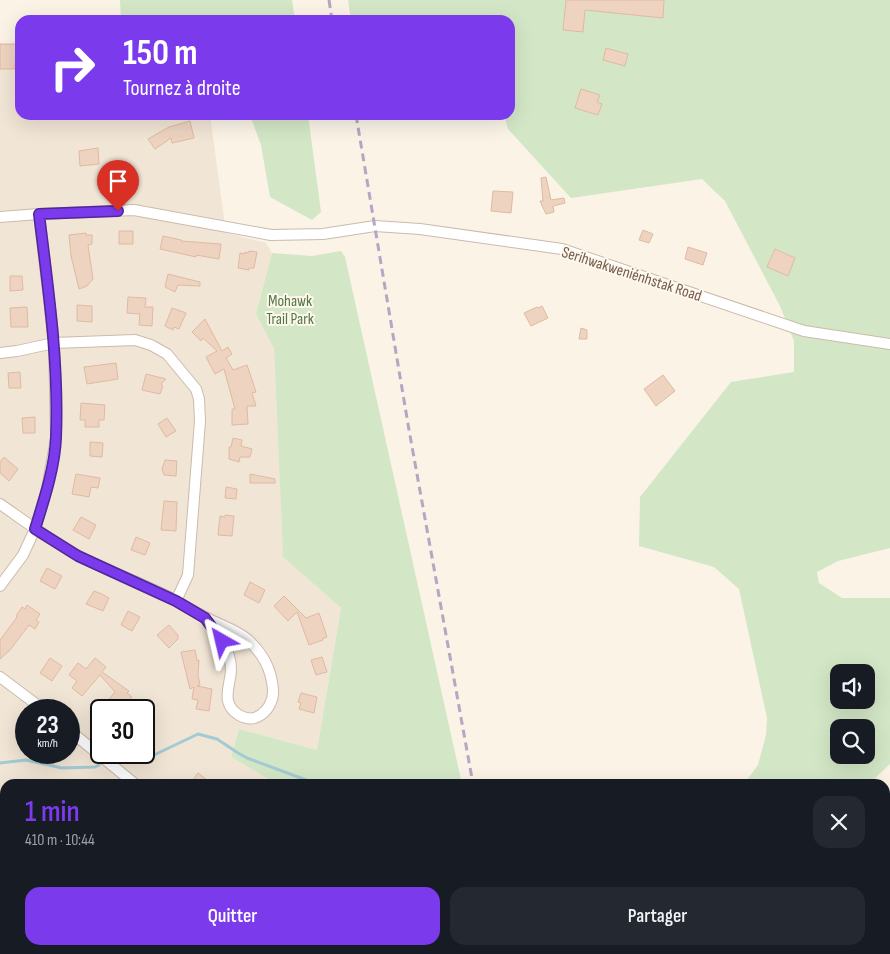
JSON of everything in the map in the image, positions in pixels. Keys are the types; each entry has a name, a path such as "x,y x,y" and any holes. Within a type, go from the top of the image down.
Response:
{"street":[{"name":"Serihwakweniénhstak Road","path":"0,217 134,210 271,235 323,234 369,227 420,229 562,249 804,331 890,344"},
{"path":"0,586 23,555 35,529 47,489 56,438 54,343 39,214"},
{"path":"0,353 54,343 136,340 151,345 167,354 196,389 199,399 200,422 188,575 176,601"},
{"path":"0,504 78,556 176,601 205,618 240,634 264,657 271,672 273,692 271,702 266,710 258,716 249,719 243,718 233,710 228,702 232,669 222,641 205,618"},
{"path":"0,677 29,699"},
{"path":"80,739 129,779"}],"shaded area":[{"path":"0,60 15,62 15,120 211,120 226,233 266,243 272,253 256,314 274,349 283,557 341,608 317,750 239,729 231,757 268,779 0,779"}],"green space":[{"path":"120,0 292,0 294,15 121,15"},
{"path":"348,0 890,0 890,548 838,561 817,572 819,583 842,598 890,598 890,764 874,779 748,779 758,765 766,735 767,718 739,589 714,567 639,546 640,497 731,382 794,372 794,341 780,306 725,201 702,179 571,198 508,129 505,120 515,120 515,15 350,15"},
{"path":"252,120 309,120 321,212 312,220 270,197 261,145"},
{"name":"Mohawk Trail Park","path":"341,251 345,257 461,779 268,779 231,757 239,729 317,750 341,608 283,557 274,349 256,314 272,253 312,256"}],"building":[{"path":"566,0 664,0 663,18 585,10 583,32 563,30"},
{"path":"0,44 15,44 15,69 0,69"},
{"path":"606,48 628,54 625,66 603,60"},
{"path":"581,89 600,95 597,102 602,104 598,115 575,108"},
{"path":"190,121 194,138 172,143 171,138 155,149 148,139 169,127"},
{"path":"98,148 99,164 80,166 79,151"},
{"path":"546,177 551,200 564,198 565,203 553,206 554,212 546,214 540,201 543,201 541,178"},
{"path":"493,191 513,192 511,213 491,211"},
{"path":"643,230 653,234 649,243 639,240"},
{"path":"119,231 133,231 133,244 119,244"},
{"path":"86,233 86,235 92,235 92,244 88,245 93,279 87,286 79,289 71,256 69,235"},
{"path":"163,236 181,241 221,244 219,259 196,255 196,257 160,249"},
{"path":"688,247 707,253 703,265 685,259"},
{"path":"775,249 795,258 788,276 767,267"},
{"path":"249,251 257,252 254,268 249,268 249,270 238,268 240,253 245,254 245,252 248,253"},
{"path":"168,274 200,282 200,286 178,285 175,292 165,287"},
{"path":"10,276 22,276 23,290 10,291"},
{"path":"128,297 146,298 145,307 153,307 152,326 139,325 140,314 127,313"},
{"path":"77,305 92,306 92,322 77,321"},
{"path":"542,306 548,318 531,326 524,313"},
{"path":"27,307 28,327 11,327 10,308"},
{"path":"172,308 186,313 179,329 174,327 173,330 165,326"},
{"path":"205,319 222,351 228,347 232,354 226,358 233,370 247,365 256,392 252,393 256,406 247,406 248,424 232,425 232,409 235,409 224,369 215,374 206,357 217,351 203,338 201,341 192,332"},
{"path":"581,328 587,330 587,339 579,339"},
{"path":"116,363 118,379 87,384 84,367"},
{"path":"20,372 21,388 9,388 8,373"},
{"path":"146,374 166,379 161,384 163,386 160,394 142,390"},
{"path":"663,375 675,391 656,406 644,389"},
{"path":"81,403 105,405 104,420 99,420 99,427 85,427 85,420 80,420"},
{"path":"35,417 35,433 23,433 22,418"},
{"path":"167,418 176,431 166,437 158,424"},
{"path":"233,438 242,440 241,446 252,449 250,457 240,457 239,462 229,459 229,447 231,447"},
{"path":"90,442 103,443 102,457 90,456"},
{"path":"4,457 18,469 9,481 0,473 0,462"},
{"path":"165,460 177,461 176,476 164,475 162,469"},
{"path":"76,474 100,478 98,488 91,487 89,497 72,494"},
{"path":"250,474 275,479 275,483 250,483"},
{"path":"226,487 237,489 236,499 225,498"},
{"path":"164,501 177,502 176,531 161,530"},
{"path":"225,515 234,516 232,536 218,535 220,516 225,517"},
{"path":"81,517 96,525 89,539 73,530"},
{"path":"136,537 150,543 145,555 131,550"},
{"path":"47,568 62,576 55,589 40,581"},
{"path":"250,582 265,590 259,603 244,595"},
{"path":"94,591 109,598 103,611 86,604"},
{"path":"284,596 306,618 319,613 327,637 309,645 297,612 288,621 274,606"},
{"path":"27,605 40,614 36,620 39,622 35,629 29,625 10,650 0,659 0,640 22,607 25,609"},
{"path":"128,611 140,617 132,631 121,625"},
{"path":"169,625 178,635 178,639 169,648 157,635"},
{"path":"195,650 197,661 199,660 198,675 200,685 197,686 212,689 209,711 196,709 198,700 192,699 194,687 190,689 181,652"},
{"path":"322,657 327,672 316,675 311,660"},
{"path":"50,658 62,666 52,681 40,673"},
{"path":"95,658 106,667 102,672 129,691 127,693 132,697 130,699 109,699 115,692 100,675 82,696 72,688 77,681 69,675 78,663 86,669"},
{"path":"301,693 317,697 314,713 299,709 301,703 298,702"},
{"path":"198,773 206,779 194,779"}],"waterway":[{"path":"155,755 198,734 217,739 247,758 304,779"},
{"path":"0,763 26,760 62,768 95,767 99,765"}],"railway":[{"path":"329,0 331,15"},
{"path":"357,120 409,430 472,779"}],"route":[{"path":"118,211 39,214 54,343 56,438 47,489 35,529 78,556 176,601 205,618 222,641"}]}
